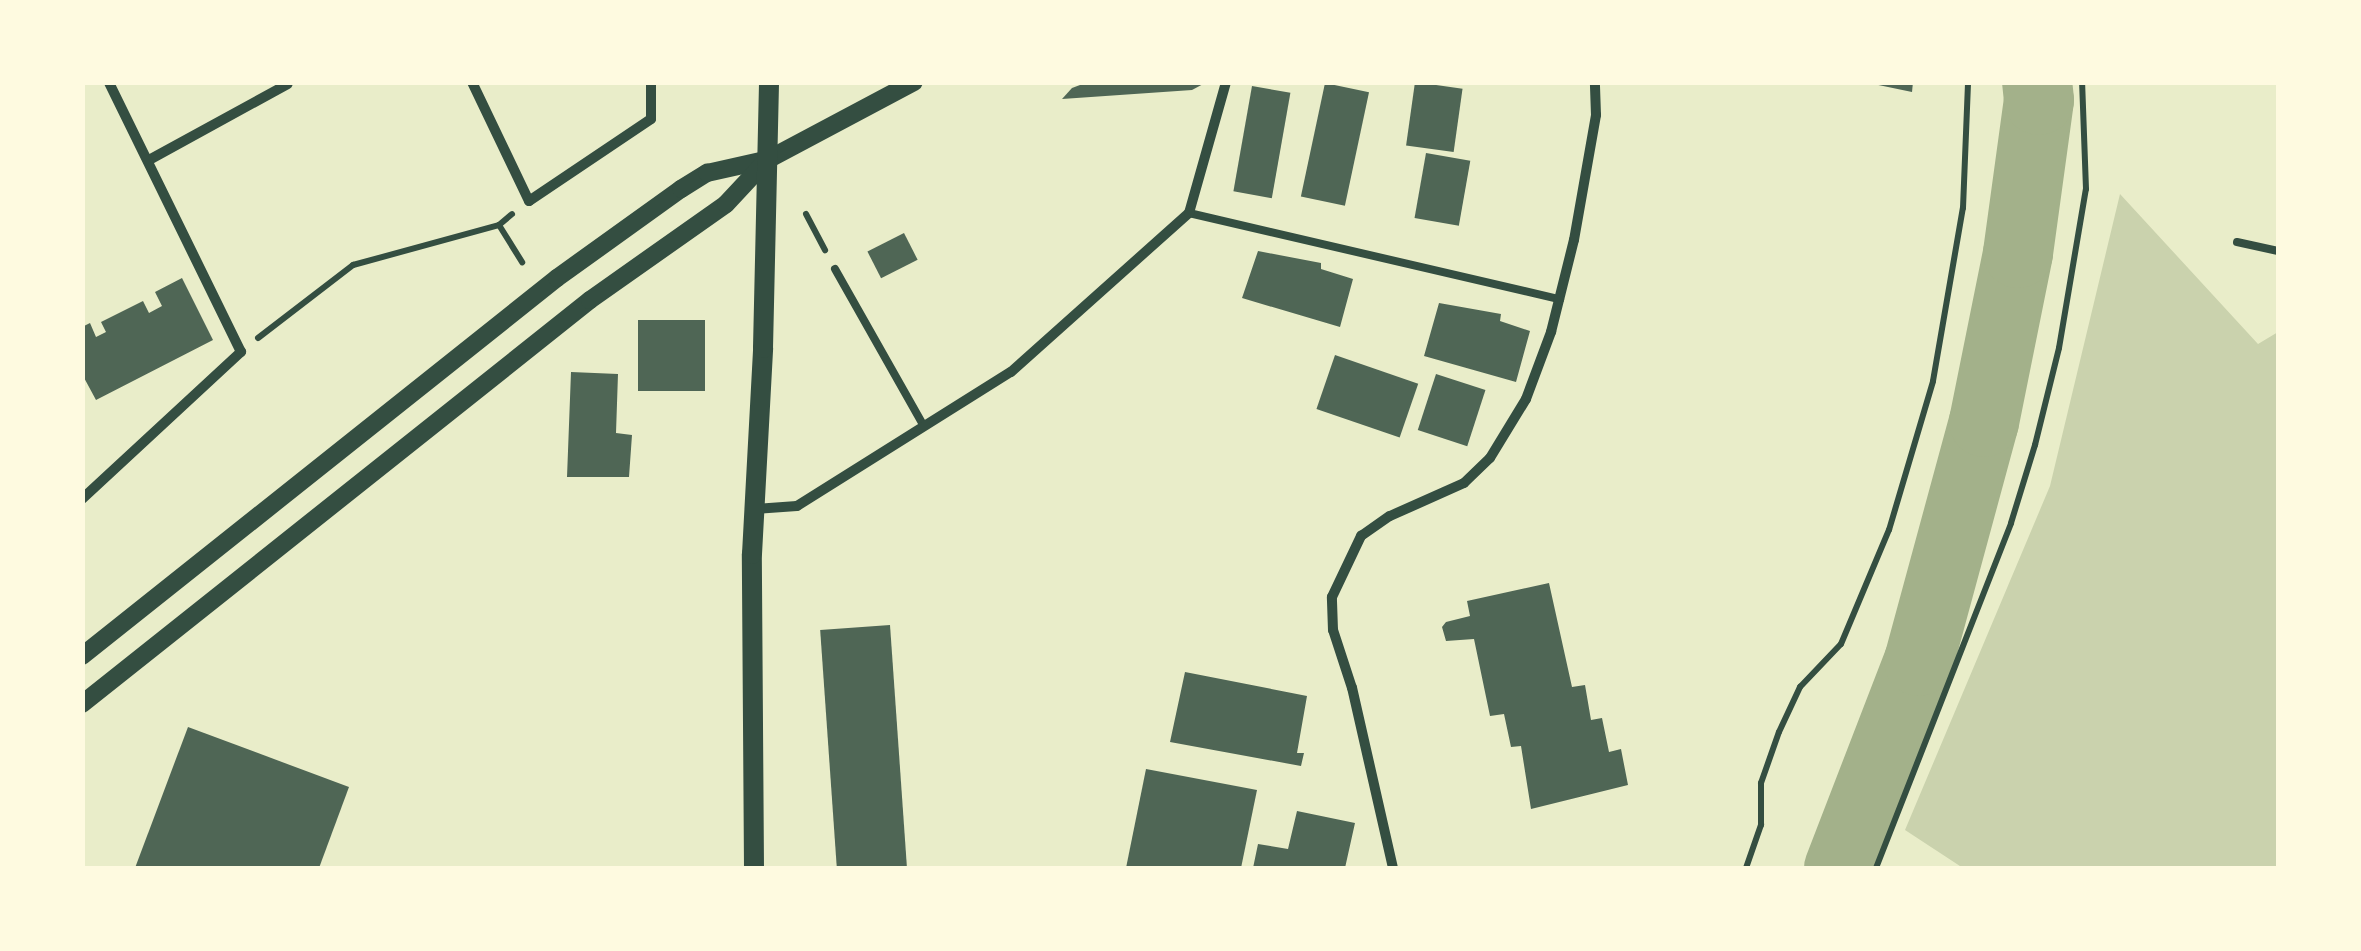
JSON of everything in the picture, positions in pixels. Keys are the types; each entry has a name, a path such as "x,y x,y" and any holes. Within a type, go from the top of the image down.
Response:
{"main road":[{"path":"754,868 754,509 769,82"}],"street":[{"path":"82,498 240,352 109,82"},
{"path":"472,82 529,202 651,119 651,82"},
{"path":"82,656 596,249 707,173 769,159 914,82"},
{"path":"754,509 797,506 1011,372 1189,214 1226,82"},
{"path":"1393,868 1352,688 1333,630 1332,598 1361,536 1390,516 1464,482 1490,458 1526,399 1561,299 1596,114 1595,82"},
{"path":"149,160 288,84"},
{"path":"82,704 590,300 726,204 769,159"}],"lane":[{"path":"1189,214 1561,299"},
{"path":"2237,242 2278,251"},
{"path":"835,268 924,426"}],"path":[{"path":"1746,868 1761,825 1761,782 1779,732 1800,687 1841,644 1889,530 1933,381 1962,208 1968,82"},
{"path":"1876,868 2011,522 2036,445 2062,332 2086,190 2082,82"},
{"path":"240,352 353,266 499,225 529,202"},
{"path":"806,214 835,268"},
{"path":"499,225 522,262"}],"green space":[{"path":"2120,194 2258,344 2278,332 2278,868 1963,868 1905,830 2050,486"}],"building":[{"path":"1088,82 1207,82 1192,90 1062,99 1072,88"},
{"path":"1415,82 1463,89 1454,152 1406,145"},
{"path":"1864,82 1913,82 1912,92"},
{"path":"1325,83 1369,92 1345,206 1301,196"},
{"path":"1252,86 1290,93 1272,198 1233,191"},
{"path":"1426,153 1470,161 1459,226 1415,218"},
{"path":"904,233 918,260 881,278 867,252"},
{"path":"1258,251 1321,263 1321,269 1353,279 1340,327 1242,298"},
{"path":"182,278 213,340 96,400 82,374 82,327 90,323 96,337 106,332 101,322 143,301 149,313 162,306 155,292"},
{"path":"1439,303 1501,314 1500,321 1530,331 1516,382 1424,356"},
{"path":"638,320 705,320 705,391 638,391"},
{"path":"1335,355 1418,384 1400,438 1316,409"},
{"path":"571,372 618,374 616,433 632,435 629,477 567,477"},
{"path":"1436,374 1485,390 1467,446 1418,430"},
{"path":"1549,583 1572,687 1585,685 1591,720 1602,718 1609,752 1621,749 1628,785 1531,809 1521,746 1511,747 1504,714 1490,716 1474,639 1446,641 1442,627 1446,622 1470,616 1467,601"},
{"path":"890,625 907,867 837,868 820,630"},
{"path":"1185,672 1307,696 1297,753 1304,753 1301,766 1170,742"},
{"path":"188,727 349,787 319,868 135,868"},
{"path":"1146,769 1257,790 1241,868 1126,868"},
{"path":"1297,811 1355,823 1345,868 1253,868 1258,844 1288,849"}],"waterway":[{"path":"1839,868 1919,661 1984,422 2018,253 2039,100 2037,82"}]}
